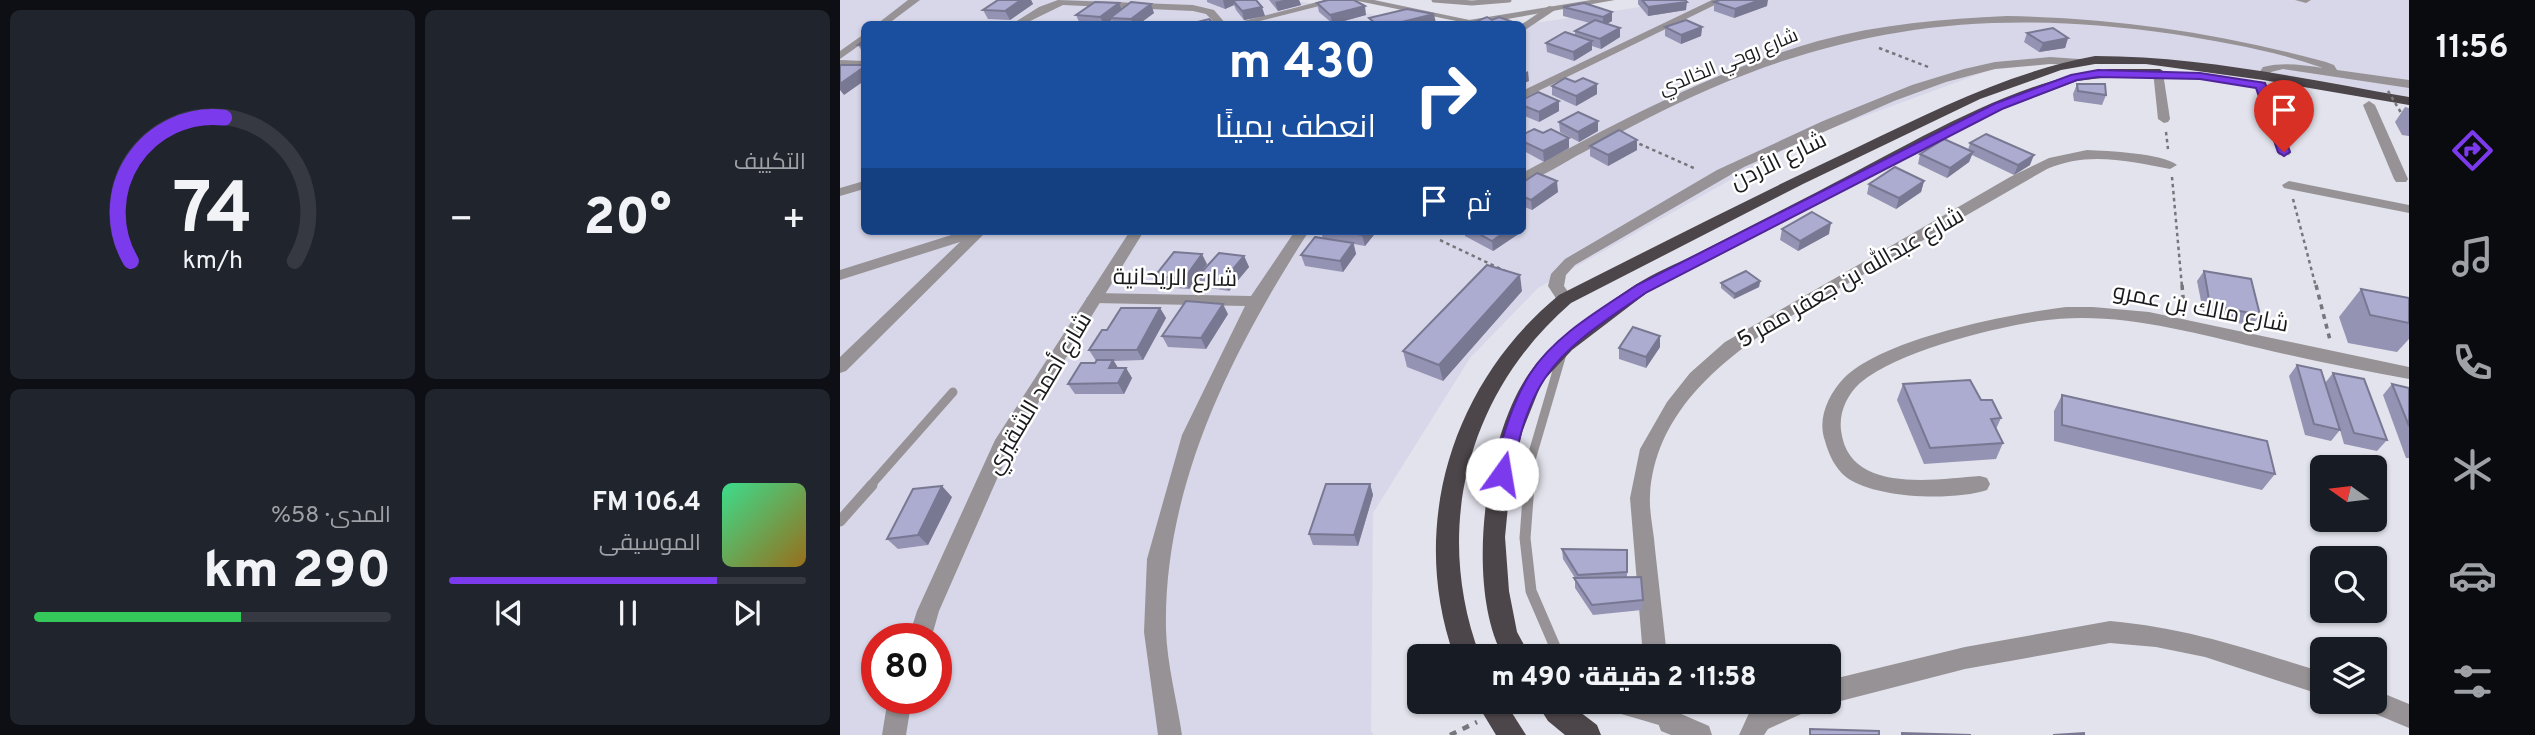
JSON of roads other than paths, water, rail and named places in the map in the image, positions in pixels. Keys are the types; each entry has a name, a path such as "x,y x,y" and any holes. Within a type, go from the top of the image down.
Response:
{"highway":[{"name":"شارع الأردن","path":"1462,644 1458,632 1445,554 1454,476 1484,403 1506,362 1536,321 1565,299 1798,181 1975,96 2017,79 2079,62 2146,60 2409,101"},
{"name":"شارع الأردن","path":"1510,644 1505,635 1497,591 1494,537 1498,496 1512,432 1537,376 1565,345 1642,288 1998,106 2075,77 2109,73 2157,73 2262,80 2408,116"},
{"path":"1798,181 1821,195"},
{"path":"1497,714 1511,735"},
{"path":"1561,714 1587,735"}],"street":[{"path":"886,21 915,0"},
{"path":"1040,0 1193,8 1210,12 1215,21"},
{"path":"1250,21 1338,0"},
{"path":"1358,0 1458,21"},
{"path":"1479,21 1610,0"},
{"path":"1526,94 1720,0"},
{"path":"1022,21 1062,2"},
{"path":"1526,26 1553,8"},
{"name":"شارع روحي الخالدي","path":"1526,177 1612,131 1743,71 1851,37 1940,22 2070,20 2203,36 2313,61 2328,66 2332,72"},
{"path":"840,55 861,39"},
{"path":"1565,299 1556,286 1559,274 1570,262 1715,177 1801,135 1902,93 1987,66 2026,60 2079,62"},
{"path":"840,63 861,64"},
{"path":"2284,152 2262,80 2264,71 2273,66 2409,84"},
{"path":"2157,73 2164,119"},
{"path":"2369,105 2402,179"},
{"name":"شارع عبدالله بن جعفر ممر 5","path":"1654,644 1640,498 1644,469 1659,431 1696,377 1731,346 1773,319 2015,180 2056,160 2083,155 2105,155 2170,165"},
{"path":"2289,185 2409,209"},
{"path":"840,192 861,187"},
{"path":"840,275 967,235"},
{"path":"840,367 976,235"},
{"name":"شارع أحمد الشقيري","path":"924,623 1002,445 1134,235"},
{"path":"1170,735 1154,632 1158,559 1191,435 1256,301 1299,235"},
{"name":"شارع الريحانية","path":"1094,298 1256,301"},
{"name":"شارع مالك بن عمرو","path":"1980,484 1911,488 1886,485 1853,474 1838,459 1835,450 1831,417 1835,403 1854,378 1870,367 1947,338 2039,315 2084,312 2186,325 2409,373"},
{"path":"1841,689 1965,657 2110,632 2156,636 2205,646 2310,680"},
{"path":"2387,707 2409,716"},
{"path":"894,735 897,714"},
{"path":"1669,714 1700,735"},
{"path":"1751,735 1759,720 1773,714"}],"lane":[{"path":"1434,0 1472,3 1509,0"},
{"path":"1554,644 1531,591 1525,538 1530,463 1565,345"},
{"path":"840,521 953,392"}]}
